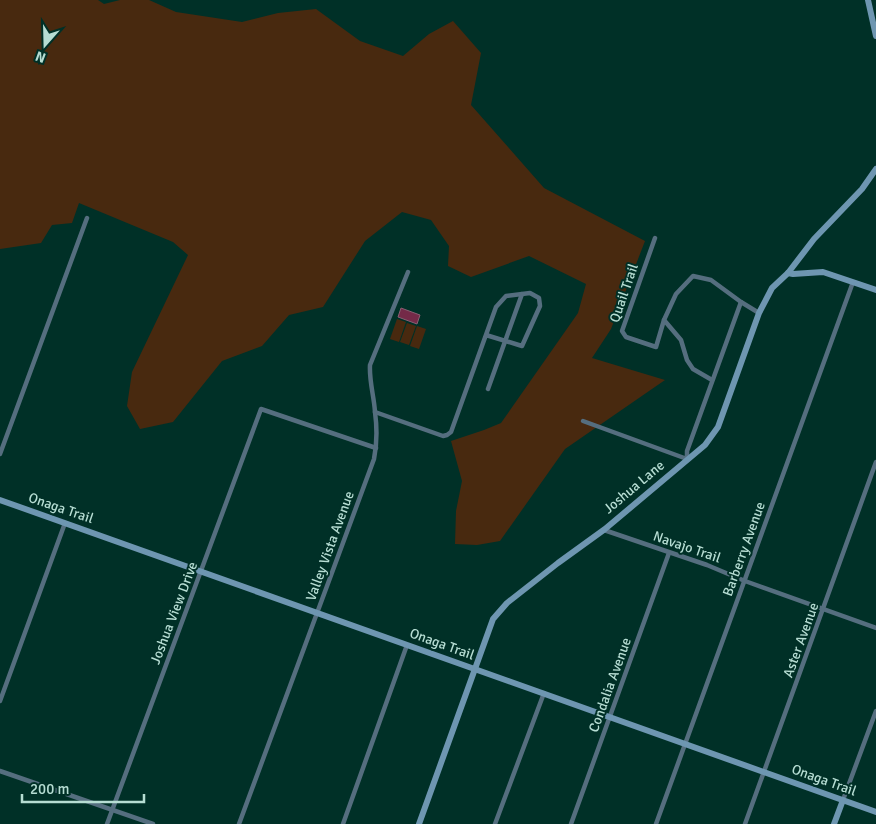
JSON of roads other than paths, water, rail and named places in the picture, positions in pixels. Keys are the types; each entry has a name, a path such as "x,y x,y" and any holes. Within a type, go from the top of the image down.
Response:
{"street":[{"path":"868,0 876,36"},
{"name":"Joshua Lane","path":"419,824 493,619 499,611 558,563 604,530 705,445 718,427 759,313 772,288 788,273 814,239 862,189 876,169"},
{"path":"0,454 87,218"},
{"name":"Quail Trail","path":"656,238 622,331 626,337 656,347 664,320 676,294 693,276 711,280 741,302"},
{"name":"Valley Vista Avenue","path":"239,824 374,459 376,448 375,412 369,378 370,365 408,272"},
{"path":"788,273 823,272 876,290"},
{"name":"Barberry Avenue","path":"656,824 853,282"},
{"path":"375,412 447,436 451,432 486,335 496,308 506,296 530,293 539,298 540,306 522,346 486,335"},
{"path":"488,389 522,294"},
{"path":"583,421 687,459 687,451 741,302 759,313"},
{"path":"664,320 681,340 687,360 693,369 712,380"},
{"name":"Joshua View Drive","path":"107,824 261,409 376,448"},
{"name":"Aster Avenue","path":"745,824 876,462"},
{"name":"Onaga Trail","path":"0,500 876,812"},
{"path":"0,701 65,523"},
{"name":"Navajo Trail","path":"604,530 707,565 745,581 876,628"},
{"name":"Condalia Avenue","path":"571,824 669,553"},
{"path":"343,824 407,645"},
{"path":"495,824 544,693"},
{"path":"834,824 876,711"},
{"path":"0,771 152,824"}]}
